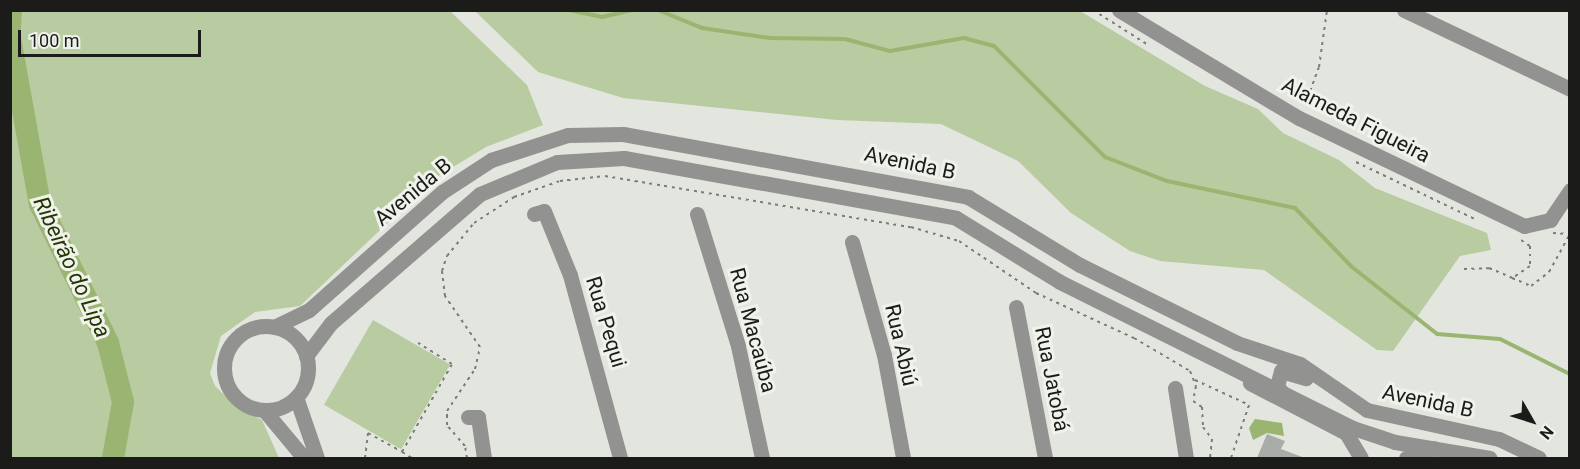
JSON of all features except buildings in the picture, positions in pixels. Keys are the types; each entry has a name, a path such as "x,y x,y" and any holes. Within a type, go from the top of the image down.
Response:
{"street":[{"path":"1404,10 1569,89"},
{"name":"Alameda Figueira","path":"1124,12 1299,118 1524,226 1550,220 1569,190"},
{"name":"Avenida B","path":"274,327 309,310 442,192 491,160 560,137 623,134 968,197 1080,265 1226,338 1300,364 1367,410 1499,440 1539,459"},
{"name":"Avenida B","path":"306,357 331,323 480,194 557,162 624,158 956,218 1060,282 1224,363 1287,398 1373,436 1491,459"},
{"name":"Rua Pequi","path":"534,214 544,211 570,275 620,459"},
{"name":"Rua Macaúba","path":"696,214 738,346 762,459"},
{"name":"Rua Abiú","path":"852,242 884,355 903,459"},
{"name":"Rua Jatobá","path":"1016,307 1045,459"},
{"path":"274,327 294,338 306,357 306,378 296,397 264,410 249,407 231,393 224,363 239,336 274,327"},
{"path":"1224,363 1305,414 1350,437 1361,459"},
{"path":"1305,414 1287,398 1276,383 1282,370 1367,410"},
{"path":"1175,388 1186,459"},
{"path":"296,397 317,459"},
{"path":"264,410 288,445 304,459"},
{"path":"468,417 478,417 484,459"},
{"path":"1406,459 1433,447"}],"path":[{"path":"1299,118 1318,73 1327,10"},
{"path":"467,459 465,446 447,425 447,411 475,369 480,347 449,306 444,264 466,231 503,203 560,182 588,178 736,195 944,235 982,255 1036,293 1158,350 1195,380 1249,405 1231,459"},
{"path":"1464,269 1490,268 1512,278"},
{"path":"402,452 452,363 418,343"},
{"path":"1195,380 1193,401 1202,407 1203,427 1212,439 1210,459"},
{"path":"365,459 368,433 412,459"}],"shaded area":[{"path":"10,11 450,11 527,85 543,125 486,147 435,178 300,306 255,312 221,336 210,373 215,386 236,406 262,420 279,458 11,458"},
{"path":"475,11 1080,11 1205,86 1258,109 1283,133 1339,160 1375,188 1487,233 1491,250 1460,256 1393,351 1377,350 1264,270 1160,261 1130,251 1071,213 1018,161 941,124 837,120 623,98 538,72"},
{"path":"373,320 450,364 401,449 324,405"},
{"path":"1255,419 1282,423 1284,436 1267,433 1253,440 1249,428"}],"waterway":[{"name":"Ribeirão do Lipa","path":"10,27 11,10"},
{"path":"569,10 602,17 633,10"},
{"path":"658,10 702,28 770,38 845,39 890,51 964,38 994,46 1105,157 1167,181 1295,208 1352,267 1437,334 1500,339 1570,374"},
{"name":"Ribeirão do Lipa","path":"10,38 40,204 108,343 123,402 113,458"}]}
